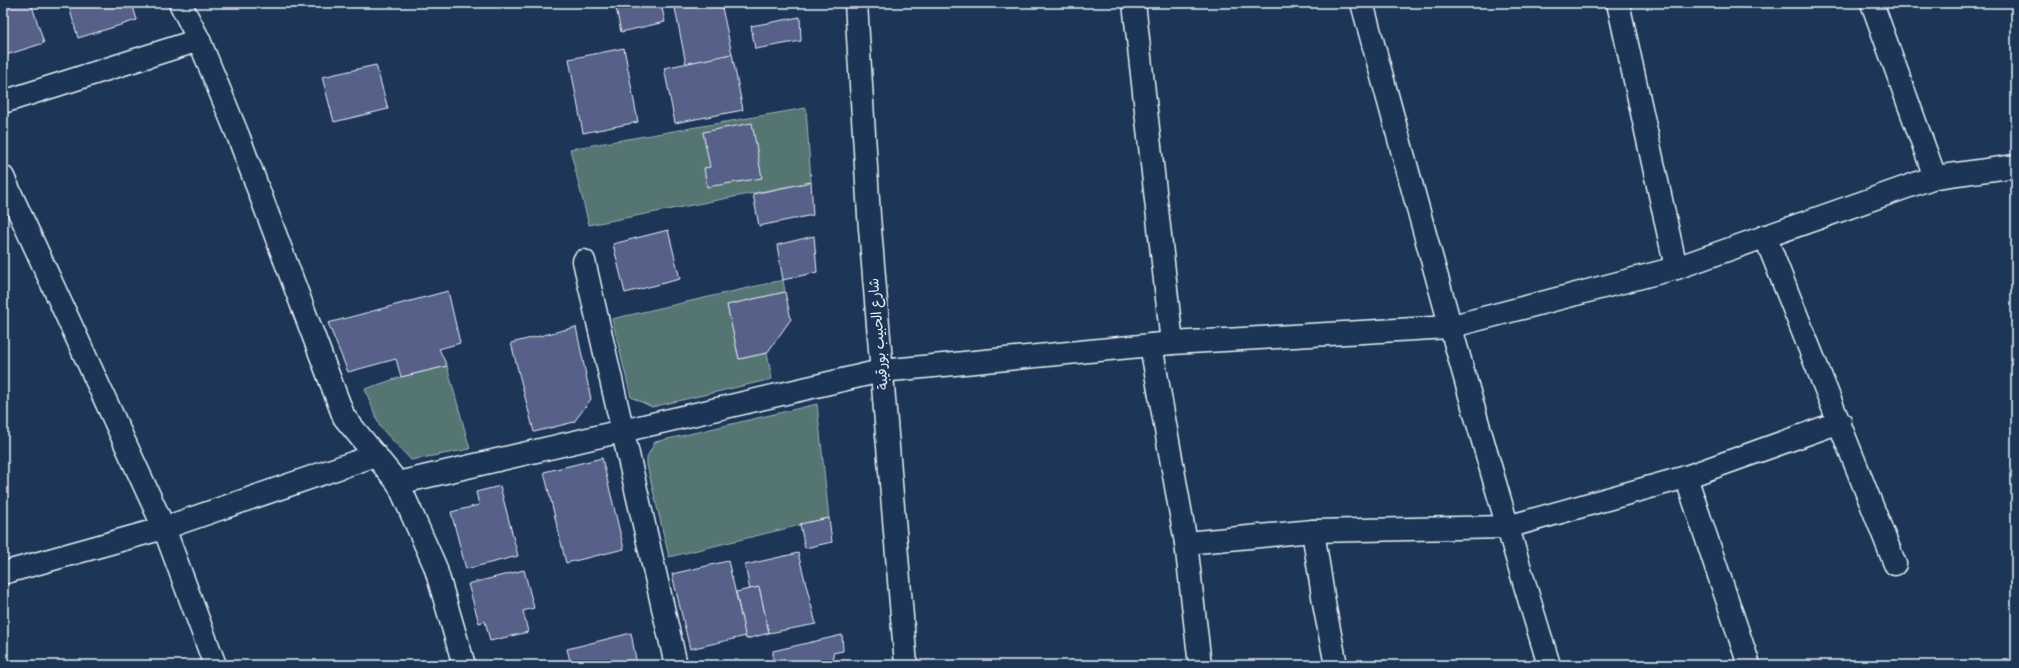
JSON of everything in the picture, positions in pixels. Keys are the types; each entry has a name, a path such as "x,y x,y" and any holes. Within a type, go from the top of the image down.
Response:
{"street":[{"path":"180,3 199,40 239,138 344,417 398,483 435,566 464,665"},
{"name":"شارع الحبيب بورقيبة","path":"856,3 869,216 906,665"},
{"path":"1134,3 1172,343"},
{"path":"1362,3 1449,327 1549,665"},
{"path":"1618,3 1676,268"},
{"path":"1872,3 1935,177"},
{"path":"3,102 199,40"},
{"path":"398,483 881,371 1172,343 1449,327 1676,268 1935,177 2015,169"},
{"path":"3,177 164,528 215,665"},
{"path":"1765,236 1895,564"},
{"path":"584,261 676,665"},
{"path":"1151,345 1186,543 1200,665"},
{"path":"1186,543 1313,530 1507,527 1686,477 1840,422"},
{"path":"3,573 164,528 376,455"},
{"path":"1686,477 1749,665"},
{"path":"1313,530 1325,609 1336,665"}],"green space":[{"path":"806,108 811,182 589,225 570,149"},
{"path":"783,280 785,292 727,305 739,359 767,353 772,379 652,407 631,397 612,319"},
{"path":"447,366 470,449 411,460 380,427 365,389 401,377"},
{"path":"817,404 829,518 669,557 647,465 647,457 655,442"}],"building":[{"path":"3,3 31,3 44,43 3,56"},
{"path":"68,3 132,3 137,20 78,38"},
{"path":"615,3 661,3 665,22 621,32"},
{"path":"674,3 721,3 732,54 686,64"},
{"path":"800,17 801,41 755,49 751,26"},
{"path":"624,48 638,122 583,133 569,59"},
{"path":"732,54 743,110 675,123 664,68"},
{"path":"376,65 388,109 334,122 322,77"},
{"path":"752,123 762,178 707,187 704,168 710,167 703,132"},
{"path":"811,182 813,215 759,226 753,194"},
{"path":"668,230 680,279 625,293 613,244"},
{"path":"814,236 817,272 783,280 777,245"},
{"path":"448,291 460,343 439,349 447,366 401,377 396,359 348,372 328,323"},
{"path":"785,292 791,319 767,353 739,359 727,305"},
{"path":"576,327 591,399 574,422 534,432 511,343"},
{"path":"602,458 624,549 566,563 544,472"},
{"path":"500,486 518,556 466,569 451,512 479,505 476,492"},
{"path":"829,518 832,542 805,548 800,524"},
{"path":"798,553 816,624 769,633 759,587 750,590 745,565"},
{"path":"728,561 746,636 690,649 672,574"},
{"path":"524,570 534,608 523,611 528,632 490,641 485,621 479,623 468,584"},
{"path":"759,587 769,633 746,639 736,592"},
{"path":"631,633 637,665 571,665 567,649"},
{"path":"842,635 843,651 833,653 834,665 773,665 773,651"}]}
